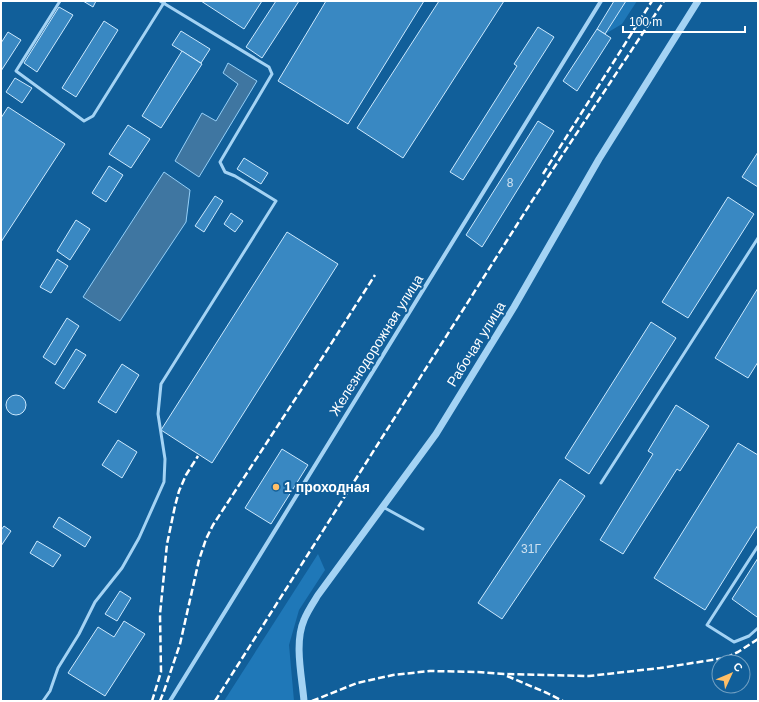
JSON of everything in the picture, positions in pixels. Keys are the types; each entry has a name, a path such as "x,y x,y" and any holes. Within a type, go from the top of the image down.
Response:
{"street":[{"name":"Железнодорожная улица","path":"170,701 601,1"},
{"name":"Рабочая улица","path":"304,701 298,648 304,620 318,596 436,434 514,307 599,159 698,1"}],"lane":[{"path":"43,701 50,691 58,668 79,634 95,602 122,568 140,538 164,482 165,459 158,414 161,384 276,201 235,176 225,172 220,162 272,74 270,67 163,2 93,116 84,121 16,71 60,1"},
{"path":"602,483 758,238"},
{"path":"382,507 423,529"},
{"path":"758,546 707,625 734,642 749,636 758,628"}],"shaded area":[{"path":"626,1 637,1 622,24 605,34"},
{"path":"228,63 257,81 199,177 175,161 202,113 216,121 238,84 223,73"},
{"path":"164,172 190,190 186,222 120,321 83,297"},
{"path":"318,554 325,570 299,610 289,645 294,701 224,701"}],"building":[{"path":"83,1 96,1 93,7"},
{"path":"201,1 262,1 244,29"},
{"path":"276,1 299,1 262,58 246,47"},
{"path":"326,1 424,1 348,124 278,81"},
{"path":"439,1 504,1 403,158 357,128"},
{"path":"614,1 626,1 605,34 597,29"},
{"path":"59,7 73,15 37,72 24,63"},
{"path":"104,21 118,30 76,97 62,88"},
{"path":"538,27 554,37 463,180 450,172 517,66 514,64"},
{"path":"597,29 611,38 577,91 563,81"},
{"path":"181,31 210,49 201,63 172,45"},
{"path":"8,32 21,40 1,71 1,43"},
{"path":"182,51 202,64 161,128 142,116"},
{"path":"15,78 32,88 22,103 6,92"},
{"path":"8,107 65,144 1,242 1,118"},
{"path":"538,121 554,131 482,247 466,235"},
{"path":"128,125 150,139 131,168 109,154"},
{"path":"758,152 758,187 742,177"},
{"path":"244,158 268,173 261,184 237,169"},
{"path":"109,166 123,175 106,202 92,193"},
{"path":"215,196 223,201 204,232 195,226"},
{"path":"728,197 754,214 688,318 662,302"},
{"path":"231,213 243,221 235,232 224,224"},
{"path":"76,220 90,229 70,260 57,251"},
{"path":"287,232 338,264 212,463 161,430"},
{"path":"57,259 68,266 51,293 40,287"},
{"path":"758,288 758,362 748,378 715,358"},
{"path":"67,318 79,326 55,365 43,357"},
{"path":"651,322 676,338 589,474 565,458"},
{"path":"76,349 86,355 64,389 55,383"},
{"path":"122,364 139,375 116,413 98,402"},
{"path":"16,395 23,398 26,405 23,412 16,415 9,412 6,405 9,398"},
{"path":"676,405 709,426 680,471 677,469 623,554 600,540 653,454 648,451"},
{"path":"118,440 137,452 122,478 102,465"},
{"path":"738,443 758,455 758,525 705,610 654,578"},
{"name":"1 проходная","path":"282,449 308,465 271,524 245,508"},
{"path":"560,479 585,496 502,619 478,603"},
{"path":"59,517 91,537 85,547 53,527"},
{"path":"4,526 11,531 1,546 1,530"},
{"path":"37,541 61,555 53,567 30,553"},
{"path":"758,558 758,615 757,617 732,599"},
{"path":"120,591 131,598 117,621 105,614"},
{"path":"124,621 145,634 105,696 68,673 98,627 114,637"}],"railway":[{"path":"543,174 652,1"},
{"path":"215,701 532,201 664,1"},
{"path":"160,701 180,644 199,560 206,539 213,525 375,275"},
{"path":"152,701 161,672 160,614 167,544 179,491 186,475 198,456"},
{"path":"312,701 357,683 393,675 430,671 589,676 660,668 725,658 738,652 758,639"},
{"path":"507,676 563,701"}],"place":[{"name":"1 проходная","path":"276,487"}]}
